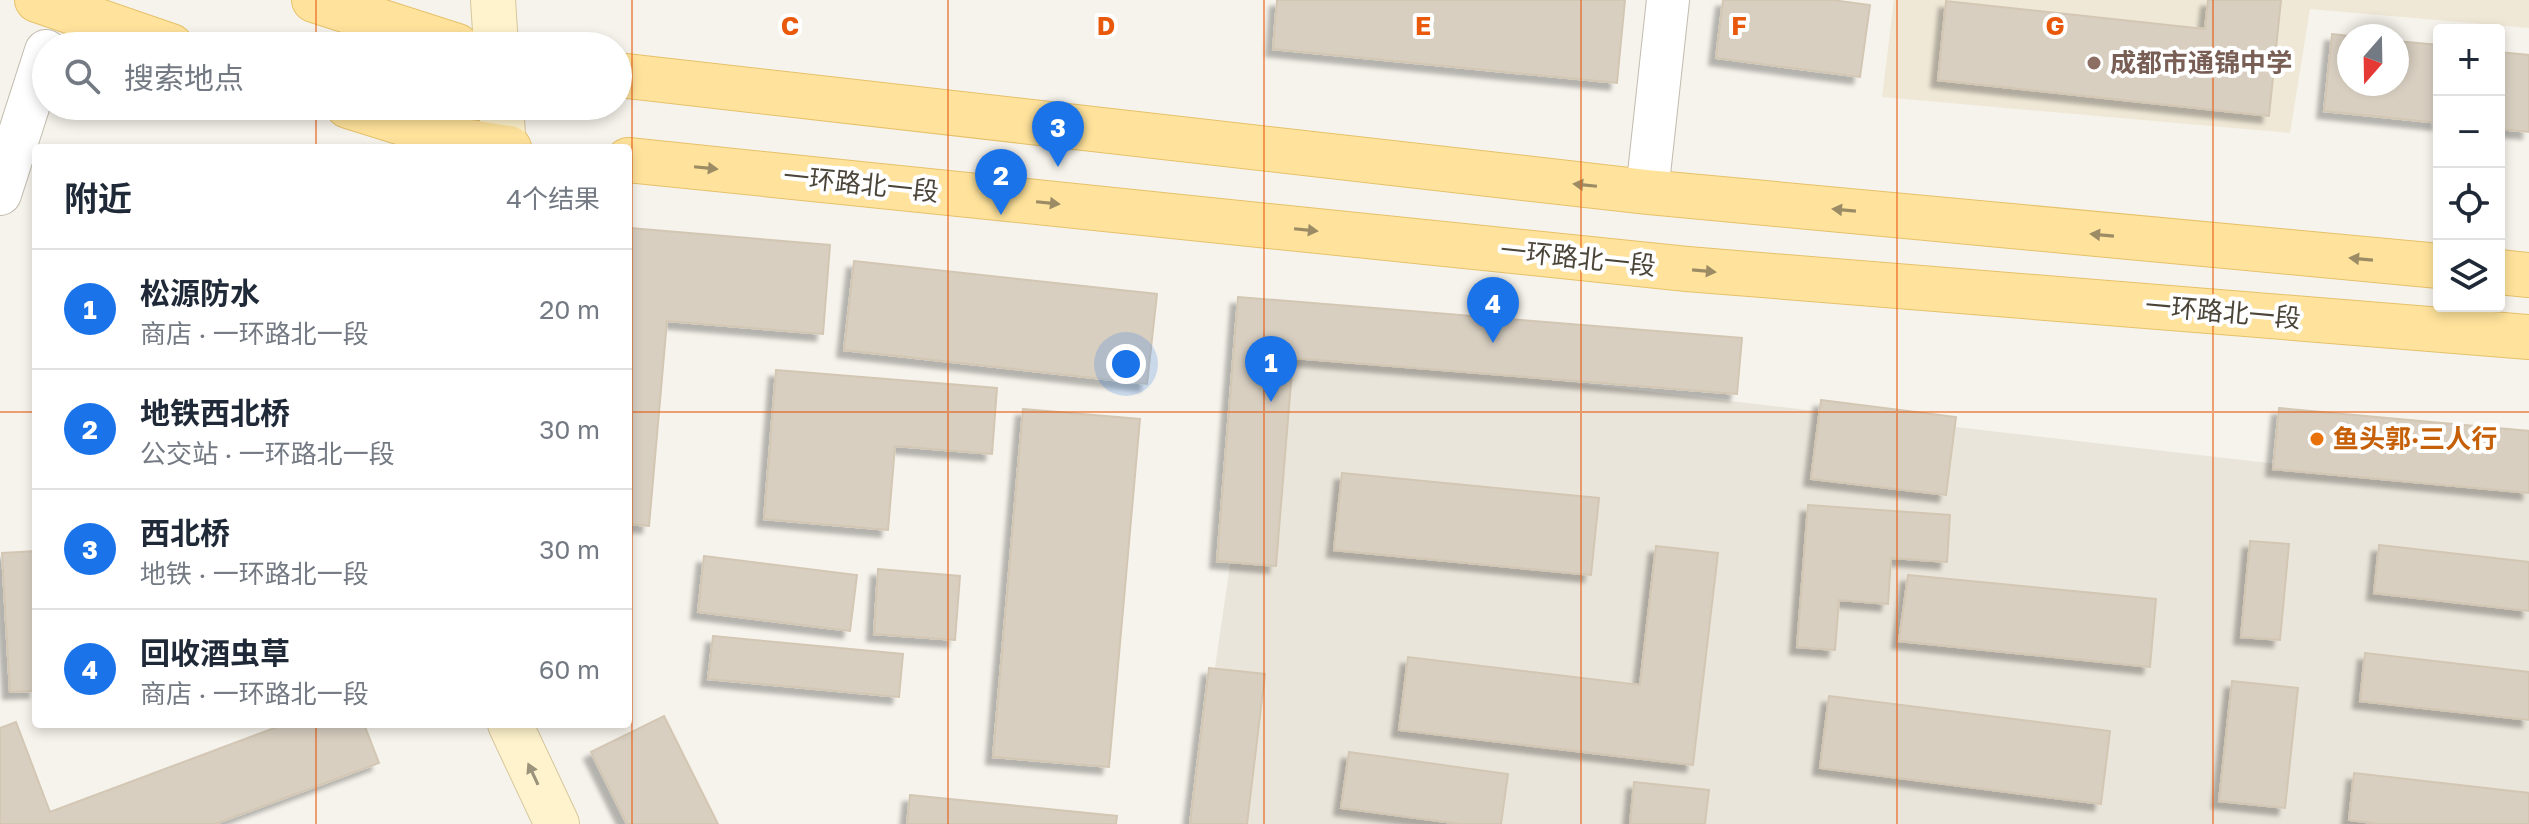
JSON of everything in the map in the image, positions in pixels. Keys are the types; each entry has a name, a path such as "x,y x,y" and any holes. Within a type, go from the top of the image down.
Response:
{"main road":[{"path":"314,0 413,32"},
{"path":"48,26 85,32"},
{"path":"632,77 1647,192 2433,265"},
{"path":"393,120 457,140 481,144"},
{"name":"一环路北一段","path":"632,160 1687,269 2529,337"},
{"path":"2505,273 2529,275"}],"street":[{"path":"493,0 495,32"},
{"path":"1647,192 1668,0"},
{"path":"0,194 32,82"},
{"path":"502,120 505,144"},
{"path":"512,728 557,824"}],"shaded area":[{"name":"成都市通锦中学","path":"1894,0 2529,0 2529,28 2310,9 2290,133 1882,97"},
{"path":"1262,347 2529,493 2529,824 1192,824"}],"building":[{"path":"1277,0 1625,0 1617,83 1273,49"},
{"path":"1723,0 1832,0 1870,5 1860,77 1716,58"},
{"path":"2208,0 2281,0 2269,116 1938,80 1946,1 2205,29"},
{"path":"2332,34 2337,35 2337,96 2409,96 2409,42 2433,44 2433,122 2324,111"},
{"path":"2505,53 2529,55 2529,132 2505,130"},
{"path":"632,228 830,245 823,334 667,321 649,526 632,524"},
{"path":"854,261 1157,294 1147,384 844,350"},
{"path":"1238,297 1742,338 1737,394 1293,358 1276,566 1217,561"},
{"path":"776,370 997,388 992,454 895,446 888,530 764,519"},
{"path":"1821,400 1956,417 1946,495 1811,479"},
{"path":"2279,408 2529,431 2529,493 2273,469"},
{"path":"1023,409 1140,419 1109,767 993,757"},
{"path":"1342,473 1599,498 1591,575 1334,550"},
{"path":"1808,505 1950,515 1947,562 1891,558 1888,604 1839,600 1835,650 1797,647"},
{"path":"2250,541 2289,544 2280,640 2241,637"},
{"path":"2379,545 2529,562 2529,611 2374,593"},
{"path":"1656,546 1718,553 1693,765 1399,730 1408,657 1640,685"},
{"path":"32,551 32,691 10,692 2,553"},
{"path":"704,556 857,575 850,631 698,612"},
{"path":"878,569 960,576 955,640 874,634"},
{"path":"1908,575 2156,599 2150,667 1899,641"},
{"path":"713,636 903,654 899,697 708,679"},
{"path":"2365,653 2529,672 2529,720 2360,701"},
{"path":"1209,668 1265,674 1247,824 1190,824"},
{"path":"2232,681 2298,688 2285,808 2219,801"},
{"path":"1829,696 2110,731 2101,804 1820,768"},
{"path":"664,716 718,824 627,824 591,752"},
{"path":"16,722 50,812 274,728 366,728 379,763 215,824 0,824 0,728"},
{"path":"1349,752 1508,774 1501,824 1461,824 1341,808"},
{"path":"2354,773 2529,793 2529,824 2380,824 2349,820"},
{"path":"1634,782 1709,790 1705,824 1630,824"},
{"path":"910,795 1117,816 1116,824 907,824"}],"place":[{"name":"成都市通锦中学","path":"2094,63"},
{"name":"西北桥","path":"1058,167"},
{"name":"地铁西北桥","path":"1001,215"},
{"name":"回收酒虫草","path":"1493,343"},
{"name":"松源防水","path":"1271,402"},
{"name":"鱼头郭·三人行","path":"2317,439"}]}
